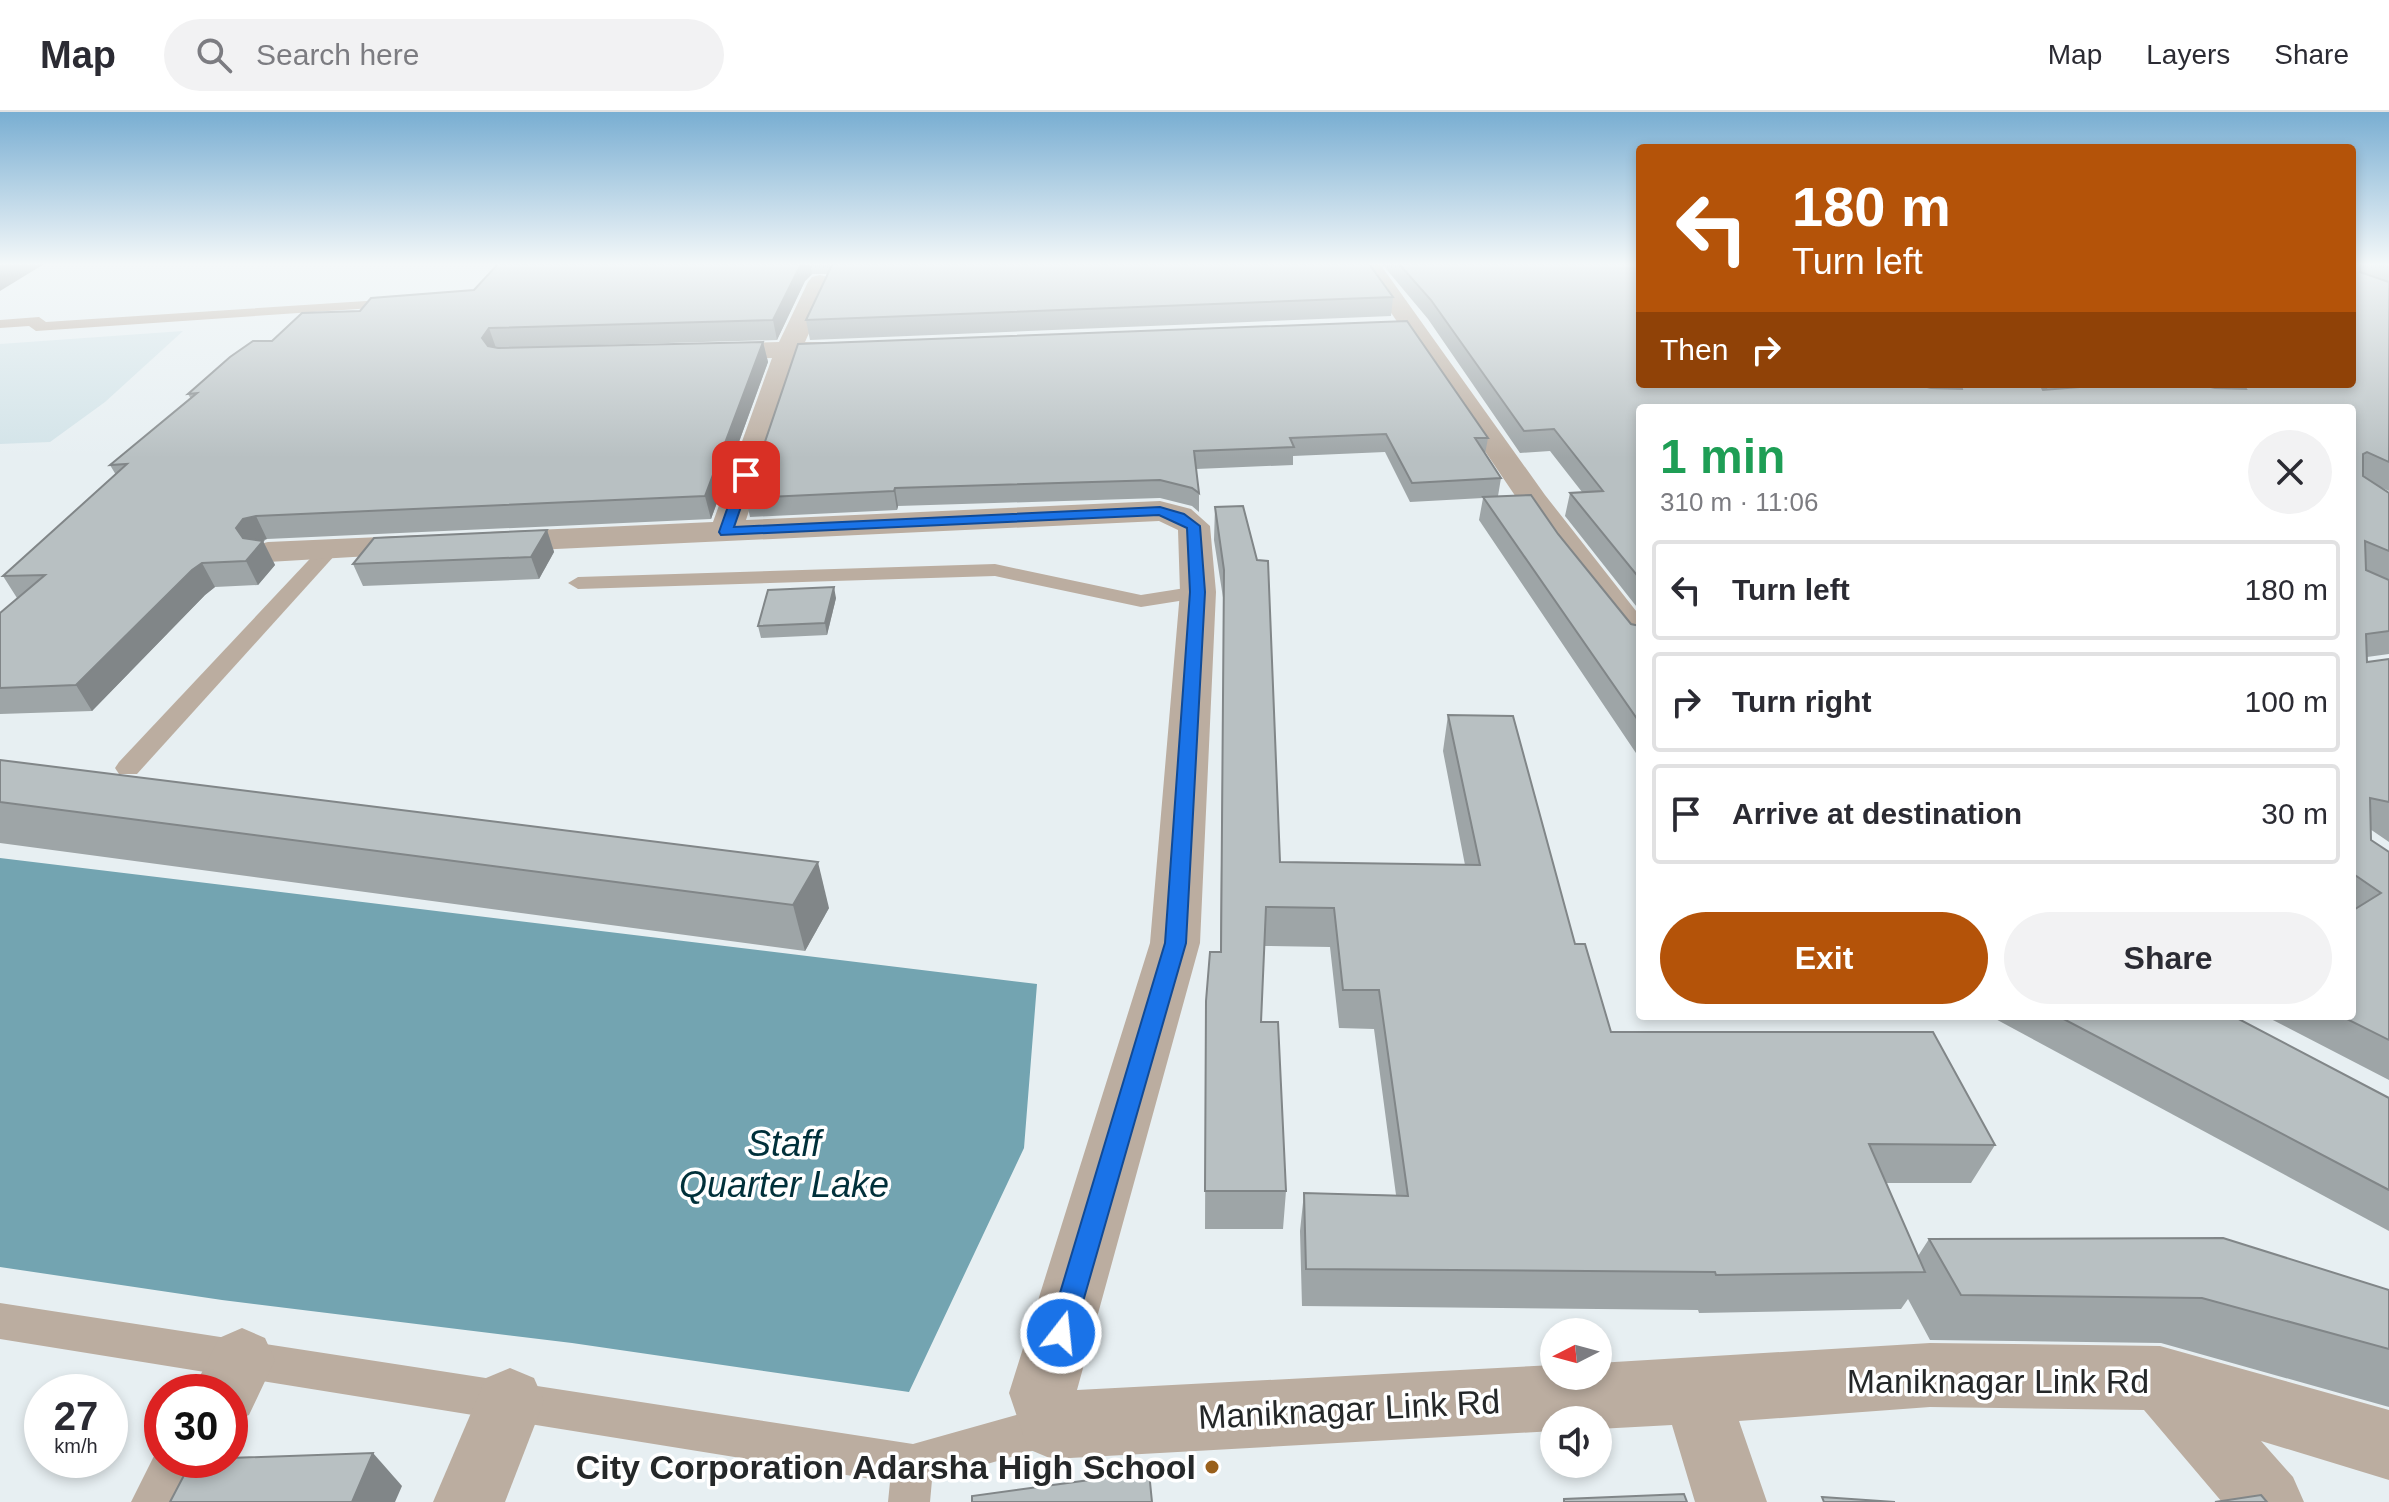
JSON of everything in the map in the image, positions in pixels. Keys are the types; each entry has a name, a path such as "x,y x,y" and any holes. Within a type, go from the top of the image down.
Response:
{"street":[{"path":"726,532 798,329"},
{"path":"1419,329 1481,427 1636,634"},
{"path":"678,353 882,347"},
{"path":"268,552 1160,511 1179,516 1194,526 1198,592 1175,943 1043,1393 1052,1425"},
{"name":"Maniknagar Link Rd","path":"1052,1425 1695,1391 1930,1375 2160,1378 2389,1445"},
{"path":"2160,1378 2268,1502"},
{"path":"1695,1391 1731,1502"},
{"path":"469,1502 510,1401"},
{"path":"167,1502 180,1478"}],"lane":[{"path":"128,768 329,550"},
{"path":"578,583 995,570 1141,601 1198,592"},
{"path":"0,1321 225,1374"},
{"path":"248,1377 510,1401 911,1484 1052,1425"}],"shaded area":[{"path":"183,331 105,402 50,442 0,444 0,344"}],"water":[{"name":"Staff Quarter Lake","path":"0,858 1037,984 1024,1148 909,1392 572,1343 222,1300 0,1267"}],"building":[{"path":"285,329 488,329 482,338 488,346 498,348 763,342 705,496 243,519 236,528 243,538 263,541 246,561 202,563 192,570 76,685 0,688 0,613 45,575 3,576 127,464 110,465 197,393 188,394 230,357 253,341 272,341"},
{"path":"1199,329 1412,329 1488,438 1475,438 1501,478 1412,483 1386,434 1290,438 1294,447 1194,451 1199,493 1192,488 1160,480 895,488 894,491 746,498 798,344"},
{"path":"1451,329 1636,329 1636,388 2043,390 2356,388 2356,329 2389,329 2389,462 2367,452 2363,454 2363,476 2389,493 2389,551 2365,541 2366,570 2389,580 2389,631 2366,634 2367,662 2389,659 2389,802 2370,798 2371,840 2389,852 2389,1040 2349,1020 2356,1020 2356,909 2381,893 2356,876 2356,404 1636,404 1636,574 1570,493 1603,491 1554,429 1524,431"},
{"path":"1531,495 1558,534 1631,624 1636,625 1636,717 1483,497"},
{"path":"1243,506 1257,560 1268,561 1280,862 1480,865 1448,715 1513,716 1575,944 1585,944 1611,1032 1933,1032 1995,1145 1869,1144 1925,1272 1716,1275 1715,1272 1306,1269 1304,1193 1408,1196 1379,990 1343,990 1334,908 1266,907 1261,1022 1278,1022 1286,1191 1205,1191 1206,1001 1210,952 1221,952 1224,570 1215,507"},
{"path":"547,530 531,557 353,564 374,538"},
{"path":"834,587 825,623 758,626 768,590"},
{"path":"0,760 818,862 793,905 0,802"},
{"path":"2066,1020 2241,1020 2389,1098 2389,1190"},
{"path":"2223,1238 2389,1290 2389,1349 2202,1298 1961,1295 1929,1239"},
{"path":"373,1453 352,1502 170,1502 183,1478 248,1478 248,1457"},
{"path":"1149,1472 1152,1502 972,1502 972,1496"},
{"path":"1684,1494 1687,1502 1564,1502 1564,1499"},
{"path":"2261,1495 2267,1502 2215,1502"},
{"path":"1822,1497 1895,1502 1824,1502"}],"place":[{"name":"City Corporation Adarsha High School","path":"1212,1467"}],"route":[{"path":"746,475 726,532 1160,511 1179,516 1194,526 1198,592 1175,943 1061,1333"}]}
